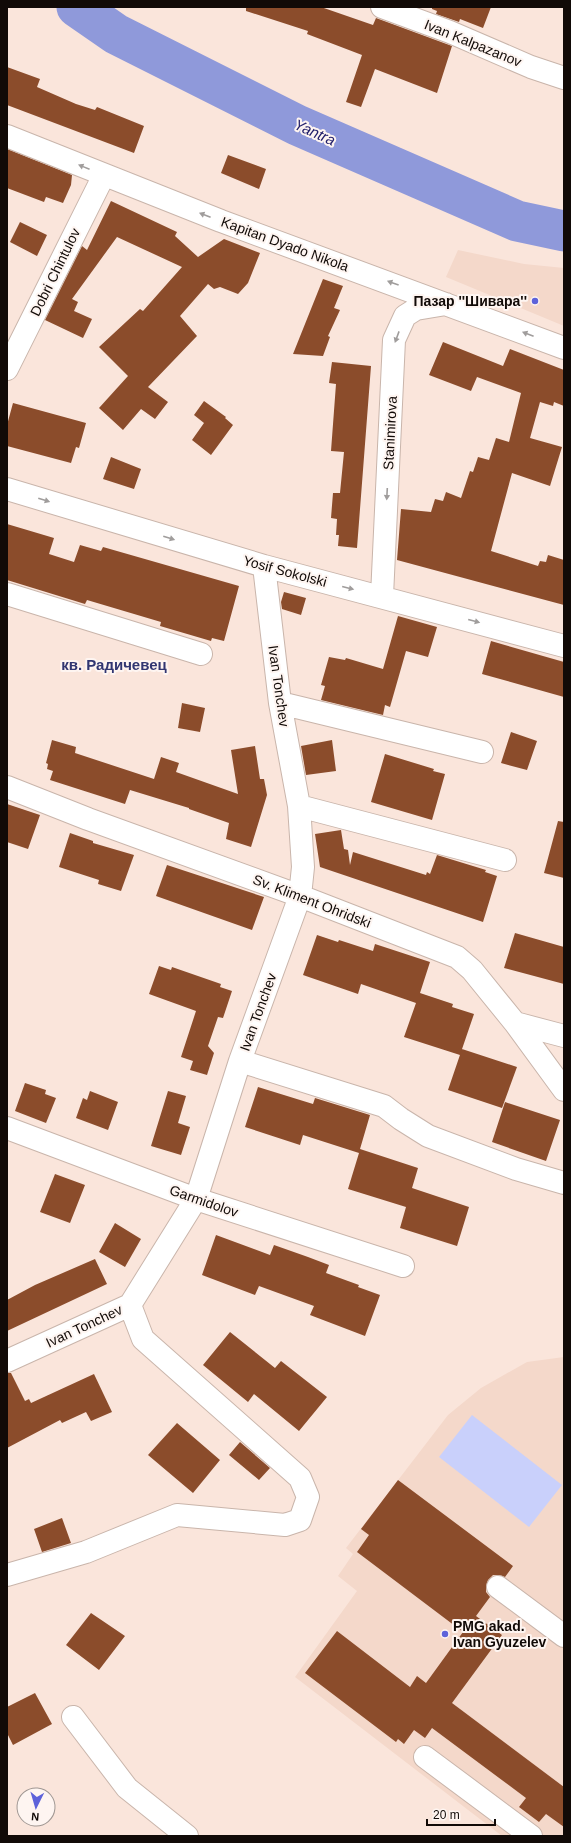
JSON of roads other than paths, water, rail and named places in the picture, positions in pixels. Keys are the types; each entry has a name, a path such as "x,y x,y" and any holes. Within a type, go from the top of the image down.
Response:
{"street":[{"name":"Ivan Kalpazanov","path":"382,7 450,32 531,66 564,78"},
{"name":"Kapitan Dyado Nikola","path":"7,136 221,221 447,303 564,348"},
{"name":"Dobri Chintulov","path":"7,370 104,175"},
{"name":"Stanimirova","path":"382,596 394,340 405,316 416,309 447,303"},
{"name":"Yosif Sokolski","path":"7,489 264,566 382,596 564,646"},
{"name":"Ivan Tonchev","path":"7,1361 130,1305 196,1199 240,1061 300,896 303,867 299,806 280,703 264,566"},
{"path":"7,594 201,654"},
{"path":"280,703 482,752"},
{"name":"Sv. Kliment Ohridski","path":"7,788 300,896 457,957 472,970 515,1023 564,1090"},
{"path":"299,806 505,860"},
{"path":"515,1023 564,1036"},
{"path":"240,1061 384,1106 428,1136 516,1169 564,1183"},
{"name":"Garmidolov","path":"7,1128 196,1199 403,1266"},
{"path":"7,1575 86,1552 178,1515 285,1525 300,1520 308,1497 300,1478 143,1338 130,1305"},
{"path":"498,1587 564,1636"},
{"path":"73,1717 127,1788 186,1836"},
{"path":"425,1757 531,1836"}],"waterway":[{"name":"Yantra","path":"77,7 116,34 297,125 517,221 564,231"}],"place":[{"name":"Пазар ''Шивара''","path":"535,301"},
{"name":"PMG akad. Ivan Gyuzelev","path":"445,1634"}],"district":[{"name":"кв. Радичевец","path":"114,664"}]}
